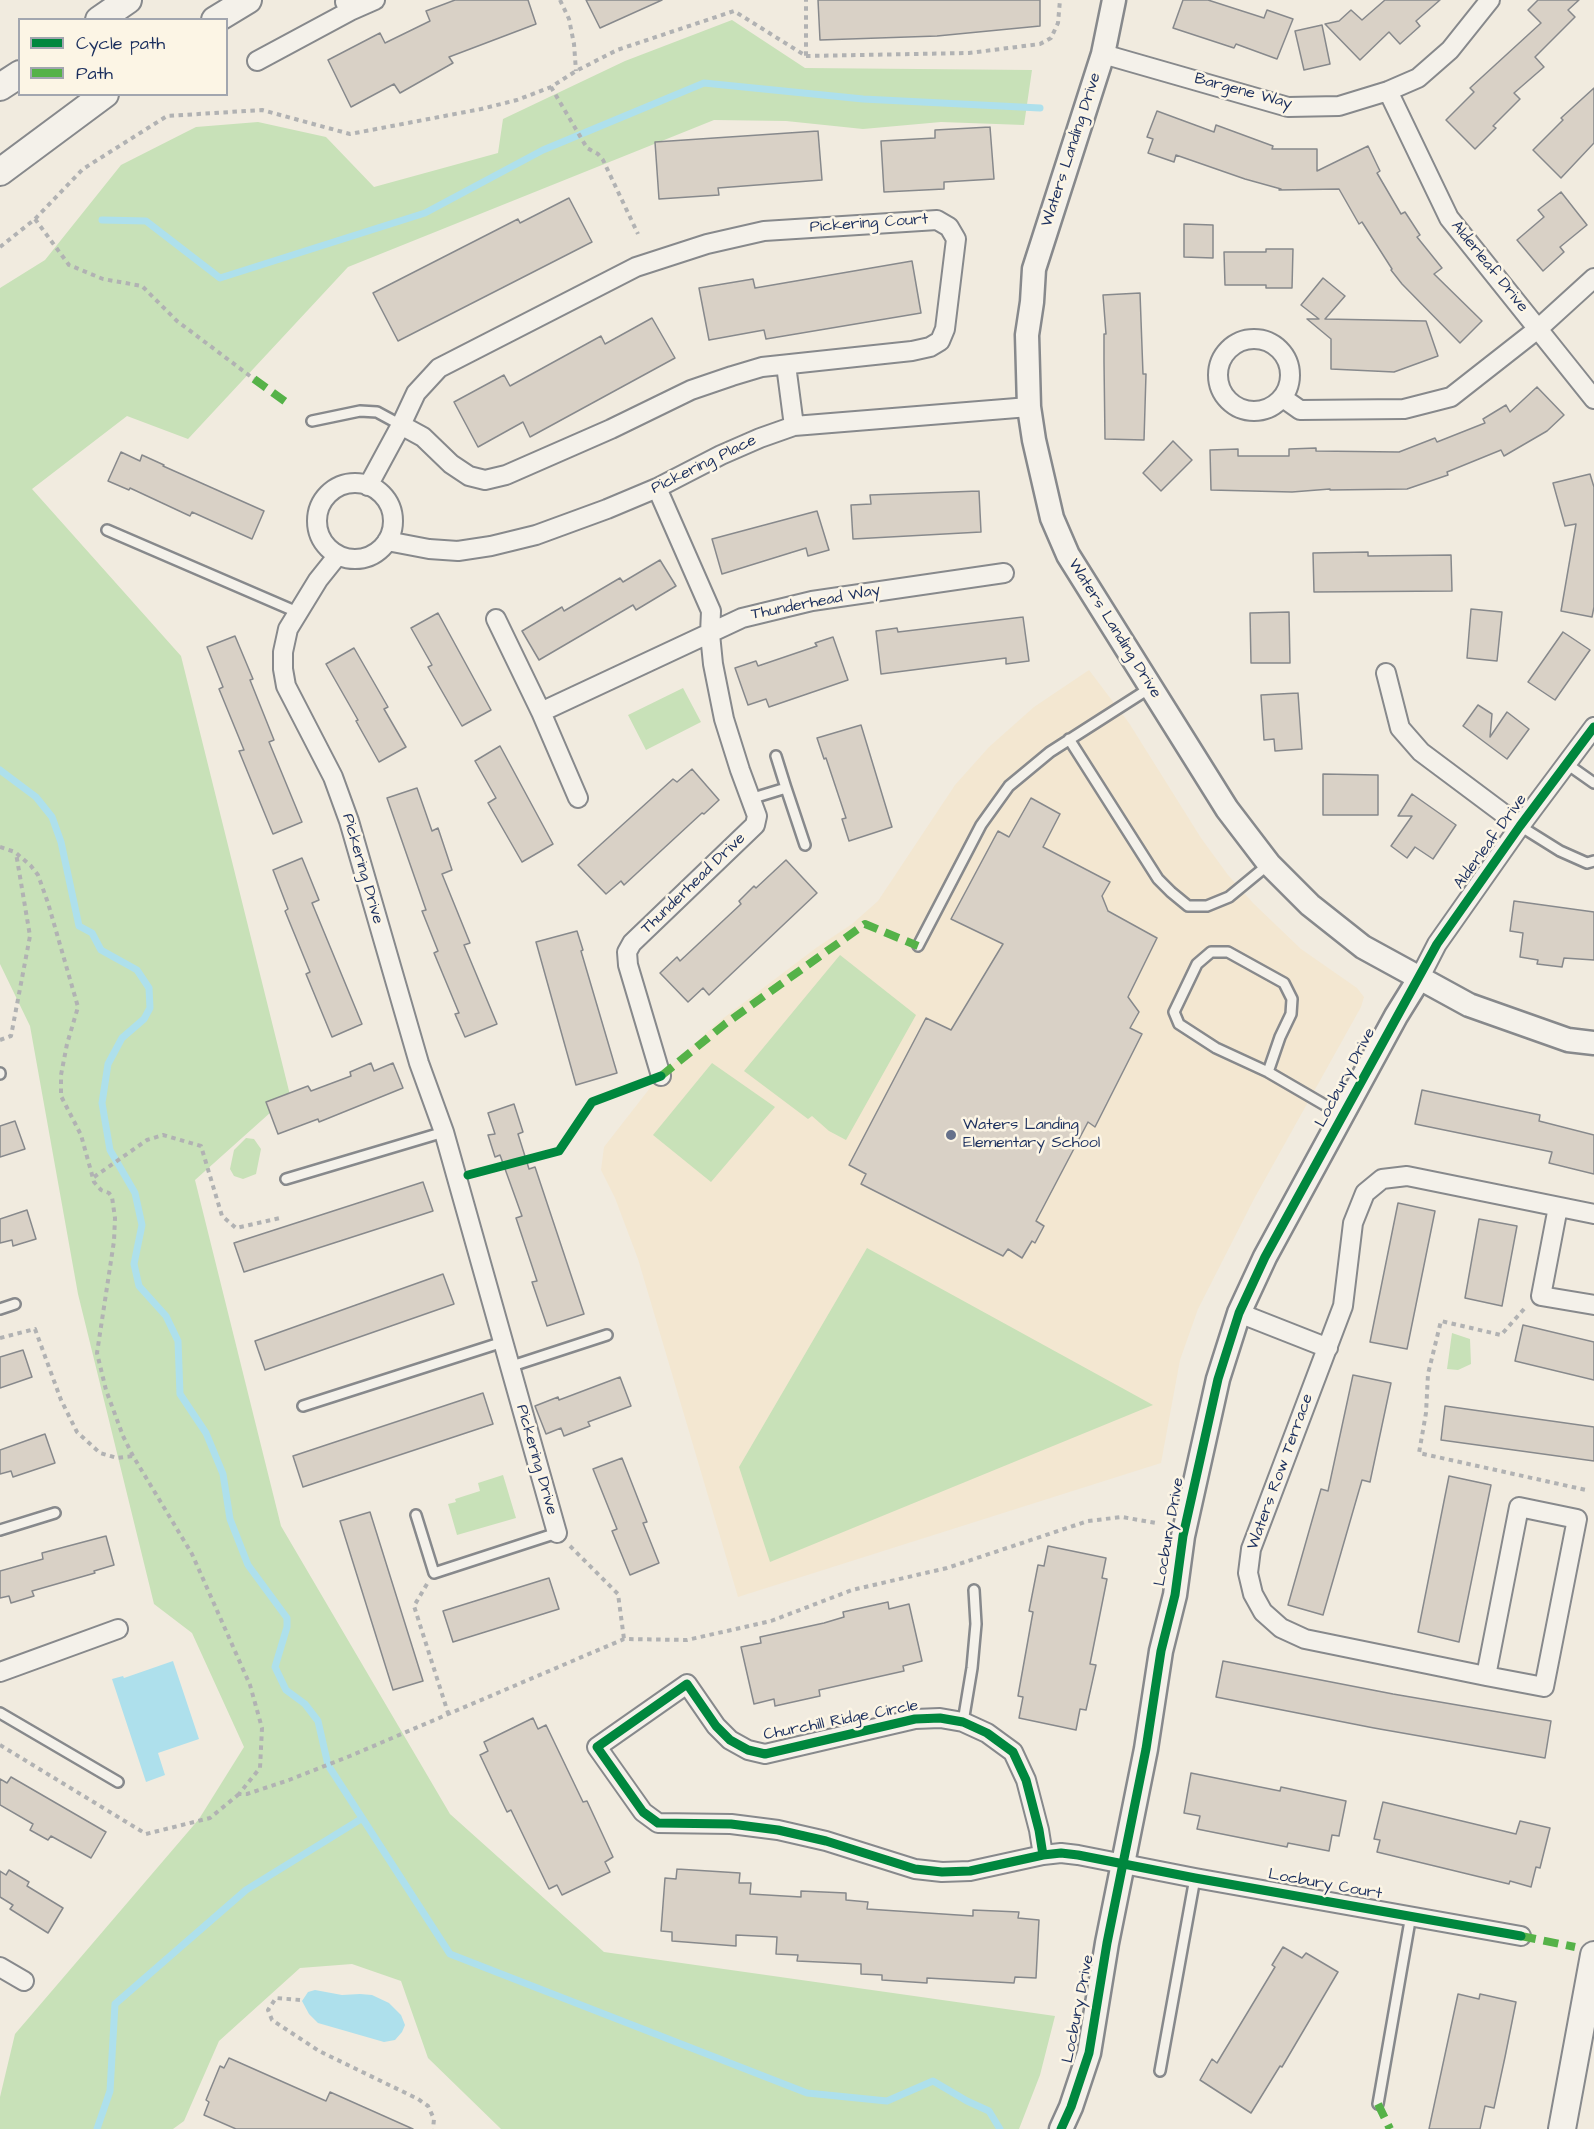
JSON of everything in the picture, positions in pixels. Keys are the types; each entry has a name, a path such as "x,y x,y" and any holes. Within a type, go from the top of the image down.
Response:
{"main road":[{"path":"102,18 128,0"},
{"path":"218,18 248,0"},
{"path":"0,87 18,75"},
{"path":"0,172 102,96"},
{"path":"1562,2129 1594,1954"}],"street":[{"path":"257,61 347,5 375,0"},
{"name":"Waters Landing Drive","path":"1114,0 1103,54 1034,269 1027,335 1029,407 1034,440 1052,518 1064,545 1150,688 1227,809 1269,864 1310,905 1363,947 1469,1005 1568,1040 1594,1043"},
{"name":"Bargene Way","path":"1103,54 1288,107 1339,106 1388,91 1418,78 1450,50 1490,0"},
{"name":"Alderleaf Drive","path":"1388,91 1449,218 1594,399"},
{"name":"Pickering Court","path":"368,486 416,393 439,368 636,267 708,244 764,231 937,220 949,227 956,239 945,329 940,341 930,347 912,351 762,367 691,390 600,434 506,475 485,480 469,476 451,464 423,437 401,425"},
{"path":"1283,398 1300,410 1404,409 1451,397 1539,328 1594,278"},
{"path":"1255,339 1273,344 1282,351 1291,375 1289,387 1283,398 1274,406 1263,411 1252,412 1230,403 1222,394 1218,383 1220,360 1227,350 1236,343 1255,339"},
{"path":"786,364 794,426"},
{"name":"Pickering Place","path":"387,541 429,549 458,551 536,535 657,488 721,455 794,426 1029,407"},
{"path":"355,483 368,486 385,499 392,519 391,531 387,541 371,556 349,559 329,549 321,539 317,526 317,513 322,501 331,491 342,485 355,483"},
{"name":"Thunderhead Drive","path":"657,488 711,611 710,634 713,664 724,719 757,816 755,825 632,943 627,952 628,965 661,1076"},
{"name":"Pickering Drive","path":"338,555 318,580 288,629 283,652 286,686 333,777 349,821 419,1063 444,1132 557,1533"},
{"name":"Thunderhead Way","path":"540,712 742,618 812,601 1004,573"},
{"path":"496,619 578,798"},
{"path":"1386,673 1400,728 1421,752 1520,826"},
{"name":"Alderleaf Drive","path":"1419,979 1437,944 1520,826 1594,727"},
{"name":"Locbury Drive","path":"1061,2129 1089,2053 1161,1651 1175,1595 1187,1512 1218,1379 1239,1312 1265,1257 1419,979"},
{"name":"Waters Row Terrace","path":"1486,1676 1520,1507 1577,1519 1544,1687 1486,1676 1305,1639 1281,1628 1263,1612 1253,1594 1248,1573 1251,1549 1343,1306 1353,1223 1365,1193 1382,1179 1407,1176 1594,1214"},
{"path":"1558,1207 1541,1296 1594,1305"},
{"path":"1239,1312 1328,1348"},
{"path":"0,1672 118,1629"},
{"name":"Churchill Ridge Circle","path":"1043,1855 1026,1780 1013,1752 987,1733 963,1722 915,1719 765,1754 748,1750 730,1740 716,1726 687,1684 597,1747 643,1812 658,1822 731,1824 778,1830 826,1841 915,1869 942,1872 970,1871 1061,1853 1124,1863"},
{"name":"Locbury Court","path":"1124,1863 1195,1878 1521,1936"},
{"path":"0,1967 24,1982"}],"lane":[{"path":"312,421 369,411 377,412 401,425"},
{"path":"107,530 297,612"},
{"path":"918,946 987,818 1010,786 1029,768 1150,688"},
{"path":"1070,740 1158,879 1188,906 1208,906 1229,897 1269,864"},
{"path":"776,756 805,845"},
{"path":"1567,764 1594,783"},
{"path":"750,799 786,788"},
{"path":"1520,826 1560,851 1587,863 1594,861"},
{"path":"1268,1072 1280,1037 1292,1014 1292,999 1284,983 1228,952 1211,952 1197,964 1174,1012 1179,1024 1216,1048 1268,1072 1343,1115"},
{"path":"286,1179 444,1132"},
{"path":"0,1308 15,1304"},
{"path":"509,1366 607,1335"},
{"path":"303,1406 503,1342"},
{"path":"0,1530 55,1513"},
{"path":"416,1515 434,1573"},
{"name":"Pickering Drive","path":"434,1573 557,1533"},
{"path":"963,1722 972,1668 976,1624 974,1590"},
{"path":"0,1713 118,1782"},
{"path":"1160,2071 1195,1878"},
{"path":"1378,2104 1411,1916"}],"path":[{"path":"560,0 569,19 576,71"},
{"path":"806,0 806,56"},
{"path":"0,247 35,219 83,169 167,116 262,110 350,134 517,100 551,87 617,50 734,10 806,56 969,53 1040,44 1051,38 1058,22 1060,0"},
{"path":"551,87 587,148 603,160 638,234"},
{"path":"35,219 69,265 103,279 142,286 177,321 254,379"},
{"path":"0,847 15,852 32,866 42,884 78,1006 67,1044 61,1096 81,1135 97,1186 112,1197 115,1218 114,1241 97,1353 112,1406 133,1456 192,1554 250,1685 262,1728 260,1768 239,1794 210,1818 146,1834 0,1745"},
{"path":"0,1040 11,1036 30,936 15,852"},
{"path":"93,1177 147,1140 163,1135 201,1146 222,1216 236,1228 280,1218"},
{"path":"1524,1309 1501,1335 1441,1321 1428,1374 1426,1413 1419,1453 1586,1490"},
{"path":"0,1338 35,1329 61,1400 76,1432 100,1454 117,1458 133,1456"},
{"path":"239,1794 247,1794 289,1780 350,1756 449,1716 624,1639 687,1640 771,1621 852,1590 947,1568 1088,1521 1122,1517 1156,1523"},
{"path":"557,1533 618,1594 624,1639"},
{"path":"434,1573 414,1606 449,1716"},
{"path":"300,2000 276,1998 268,2010 273,2020 319,2051 418,2099 428,2106 434,2120 433,2129"}],"shaded area":[{"name":"Waters Landing Elementary School","path":"1089,670 1129,723 1201,838 1228,875 1253,903 1301,949 1357,988 1364,997 1361,1007 1254,1199 1198,1309 1180,1360 1161,1463 738,1597 638,1259 615,1198 601,1170 604,1147 657,1079 717,1023 816,948 852,924 878,901 955,785 989,747 1034,707"}],"green space":[{"path":"732,20 805,68 1032,70 1024,125 941,122 863,129 786,121 714,120 348,267 188,439 127,416 32,489 181,656 290,1095 195,1180 281,1526 450,1814 604,1952 1055,2016 1040,2075 1019,2129 501,2129 428,2058 401,1981 352,1964 300,1968 219,2041 184,2121 173,2129 0,2129 0,2097 15,2034 199,1819 244,1747 192,1633 154,1604 78,1294 30,1026 0,964 0,288 45,260 121,165 196,127 258,122 326,137 374,187 498,153 503,119 625,61"},
{"path":"683,688 701,722 646,750 628,715"},
{"path":"840,955 916,1015 846,1140 829,1131 812,1116 808,1119 744,1071"},
{"path":"712,1063 775,1107 711,1182 653,1135"},
{"path":"246,1138 254,1139 261,1149 256,1174 243,1179 234,1176 230,1169 234,1150"},
{"path":"867,1248 1153,1405 770,1562 739,1467"},
{"path":"1452,1333 1470,1339 1471,1364 1458,1370 1447,1369"},
{"path":"503,1475 516,1518 457,1535 448,1504 456,1502 455,1499 480,1491 478,1483"}],"water":[{"path":"173,1661 199,1739 158,1753 165,1775 146,1782 112,1679 123,1676 124,1678"},
{"path":"315,1990 342,1995 372,1995 389,2003 401,2015 405,2025 402,2032 395,2040 384,2042 318,2023 309,2014 302,2001 308,1992"}],"building":[{"path":"455,0 528,0 536,24 449,57 453,63 400,93 394,84 351,107 328,60 380,33 385,43 430,21 426,11"},
{"path":"586,0 662,0 600,28"},
{"path":"818,0 1040,0 1040,26 937,36 820,40"},
{"path":"1183,0 1208,0 1264,18 1267,10 1293,19 1277,59 1236,44 1234,48 1173,28"},
{"path":"1385,0 1440,0 1416,21 1420,26 1400,44 1389,32 1360,60 1325,24 1339,21 1351,10 1362,20"},
{"path":"1538,0 1579,0 1568,10 1575,17 1535,57 1544,67 1514,93 1520,99 1493,126 1496,128 1475,149 1446,120 1474,92 1470,88 1541,23 1528,10"},
{"path":"1322,25 1330,64 1304,70 1295,31"},
{"path":"1594,88 1594,143 1561,178 1533,150 1563,120 1561,118"},
{"path":"1157,111 1214,132 1216,125 1273,146 1272,149 1317,149 1317,171 1368,146 1380,171 1377,173 1401,214 1405,212 1420,235 1417,237 1442,268 1434,274 1482,321 1460,343 1391,270 1362,222 1359,224 1339,189 1279,190 1281,189 1176,155 1174,162 1148,153 1153,139 1147,137"},
{"path":"990,127 994,179 944,182 944,189 884,192 881,141 935,138 935,130"},
{"path":"818,131 822,180 718,188 719,195 659,199 655,142"},
{"path":"1561,192 1587,225 1560,247 1564,252 1543,271 1517,240 1544,217 1538,210"},
{"path":"569,198 592,242 398,341 373,293 518,219 520,223"},
{"path":"1184,224 1213,225 1213,258 1184,257"},
{"path":"1266,249 1293,249 1292,288 1266,288 1266,285 1225,285 1224,252 1266,252"},
{"path":"912,261 921,313 766,339 764,330 709,340 699,288 753,279 755,288"},
{"path":"1323,278 1345,296 1325,319 1426,321 1438,356 1394,372 1331,369 1331,339 1307,319 1319,319 1301,305"},
{"path":"1140,293 1143,374 1146,374 1144,440 1105,439 1104,334 1106,334 1103,295"},
{"path":"652,318 675,358 530,437 523,422 478,447 454,402 504,375 510,386 601,336 605,344"},
{"path":"1537,387 1564,415 1547,431 1504,456 1501,450 1447,472 1448,475 1407,489 1330,489 1292,492 1211,490 1210,450 1238,449 1238,456 1289,456 1289,449 1316,448 1316,451 1399,452 1435,438 1437,442 1485,423 1483,419 1506,405 1510,412"},
{"path":"1173,441 1192,460 1161,491 1143,473"},
{"path":"121,452 140,461 142,455 264,511 252,539 192,512 190,516 130,488 129,490 108,481"},
{"path":"1590,474 1594,487 1594,607 1592,617 1561,611 1576,524 1565,526 1553,483"},
{"path":"979,491 981,532 853,539 851,505 871,504 870,495"},
{"path":"817,511 829,550 808,556 806,548 722,574 712,539"},
{"path":"1368,552 1368,556 1451,555 1452,591 1314,592 1313,553"},
{"path":"660,560 676,586 636,610 633,605 539,660 522,631 562,607 564,611 620,578 623,582"},
{"path":"1471,609 1502,612 1497,661 1467,658"},
{"path":"1289,612 1290,663 1251,663 1250,613"},
{"path":"438,613 491,710 462,726 428,667 432,665 411,628"},
{"path":"1023,617 1029,661 1006,664 1006,658 881,674 876,631 897,628 898,632"},
{"path":"1563,632 1590,650 1555,700 1528,682"},
{"path":"235,636 274,740 269,742 302,822 273,834 239,751 244,750 219,689 223,687 207,647"},
{"path":"833,637 848,680 769,707 766,699 748,705 735,668 756,661 758,666 817,646 815,643"},
{"path":"354,648 388,707 384,709 406,747 379,762 326,664"},
{"path":"1298,693 1302,749 1275,751 1274,739 1264,740 1261,695"},
{"path":"1478,705 1492,714 1490,737 1507,712 1529,729 1507,759 1463,726"},
{"path":"861,725 892,827 849,841 842,819 846,818 817,738"},
{"path":"500,746 553,844 522,862 488,803 496,798 475,761"},
{"path":"692,769 719,800 624,885 621,881 606,894 578,865 673,779 677,782"},
{"path":"1323,774 1378,775 1378,815 1323,815"},
{"path":"417,788 432,831 438,828 452,870 442,874 470,943 464,945 497,1024 465,1037 455,1014 459,1013 434,953 438,951 422,911 426,910 387,798"},
{"path":"1412,794 1456,825 1433,859 1415,847 1407,858 1391,846 1412,816 1398,816"},
{"path":"1031,798 1060,814 1043,847 1110,882 1102,896 1108,911 1157,938 1128,997 1139,1012 1130,1028 1142,1034 1095,1127 1088,1122 1036,1221 1044,1226 1035,1243 1032,1241 1022,1258 1008,1249 1003,1256 861,1184 866,1174 849,1165 926,1018 951,1030 1003,944 951,919 998,831 1009,837"},
{"path":"302,858 319,900 312,903 362,1024 332,1037 306,974 310,972 285,911 288,909 273,870"},
{"path":"786,860 817,893 709,995 703,988 688,1002 660,973 677,957 680,961 741,904 739,901 754,886 756,888"},
{"path":"1514,901 1594,912 1594,960 1564,958 1562,967 1537,964 1538,960 1520,957 1523,933 1510,931"},
{"path":"577,931 617,1073 576,1085 536,942"},
{"path":"371,1063 374,1071 393,1063 403,1088 319,1122 318,1119 278,1134 266,1102 308,1086 311,1091 351,1076 350,1072"},
{"path":"1422,1090 1540,1115 1539,1121 1594,1135 1594,1174 1549,1163 1552,1152 1415,1124"},
{"path":"514,1104 523,1132 518,1134 529,1169 535,1167 584,1314 547,1326 532,1282 537,1281 516,1218 522,1216 500,1155 495,1157 488,1135 495,1134 488,1113"},
{"path":"15,1121 25,1149 0,1157 0,1126"},
{"path":"423,1182 433,1211 244,1272 234,1243"},
{"path":"1398,1203 1435,1211 1407,1349 1370,1342"},
{"path":"27,1210 36,1239 13,1246 12,1240 0,1243 0,1219"},
{"path":"1479,1219 1517,1226 1502,1306 1465,1298"},
{"path":"443,1274 454,1304 265,1370 255,1341"},
{"path":"1523,1325 1594,1342 1594,1380 1515,1361"},
{"path":"23,1350 32,1377 0,1388 0,1357"},
{"path":"1353,1375 1391,1383 1370,1482 1362,1480 1323,1615 1288,1605 1321,1489 1328,1491"},
{"path":"620,1377 631,1406 588,1422 590,1426 564,1436 561,1428 546,1434 535,1406 558,1397 559,1400"},
{"path":"483,1393 493,1424 303,1487 293,1456"},
{"path":"1445,1406 1594,1427 1594,1461 1441,1440"},
{"path":"45,1434 55,1463 13,1477 11,1471 0,1474 0,1450"},
{"path":"622,1458 647,1522 643,1523 659,1563 630,1575 612,1531 617,1529 593,1469"},
{"path":"1449,1476 1491,1485 1459,1642 1418,1632"},
{"path":"370,1512 423,1681 393,1690 340,1521"},
{"path":"106,1536 114,1565 94,1571 95,1573 32,1591 34,1596 11,1603 9,1596 0,1598 0,1571 43,1559 42,1553"},
{"path":"1048,1546 1106,1558 1102,1578 1107,1579 1090,1664 1096,1665 1086,1710 1080,1709 1076,1730 1019,1718 1023,1697 1018,1696 1033,1612 1029,1611 1038,1565 1044,1566"},
{"path":"549,1578 559,1609 453,1642 443,1611"},
{"path":"888,1602 889,1609 909,1604 922,1661 903,1666 904,1671 819,1690 820,1696 775,1706 774,1699 754,1704 741,1647 761,1643 760,1637 824,1623 844,1617 843,1612"},
{"path":"1223,1661 1393,1694 1551,1721 1545,1758 1216,1697"},
{"path":"533,1718 538,1729 546,1725 583,1802 587,1801 613,1857 605,1862 610,1872 562,1895 557,1885 549,1889 511,1810 507,1812 480,1755 488,1751 484,1742"},
{"path":"1191,1773 1280,1791 1281,1787 1346,1801 1339,1836 1332,1835 1329,1851 1288,1843 1287,1847 1197,1829 1200,1816 1184,1813"},
{"path":"11,1777 106,1832 91,1858 51,1836 48,1840 30,1830 33,1824 0,1805 0,1779 7,1783"},
{"path":"1383,1802 1516,1834 1520,1821 1550,1828 1540,1868 1536,1867 1531,1887 1510,1881 1509,1884 1377,1852 1380,1840 1374,1839"},
{"path":"677,1869 740,1873 739,1883 751,1883 750,1894 801,1897 801,1891 846,1893 846,1900 868,1902 867,1909 973,1916 973,1910 1019,1912 1018,1918 1039,1920 1036,1978 1015,1977 1014,1983 927,1978 927,1983 882,1980 882,1975 861,1974 861,1964 797,1961 798,1955 776,1954 777,1937 736,1935 736,1946 672,1941 672,1932 661,1931 665,1878 676,1879"},
{"path":"9,1870 29,1882 27,1886 63,1908 48,1933 10,1909 13,1905 0,1897 0,1871 6,1875"},
{"path":"1283,1947 1302,1958 1306,1953 1338,1972 1282,2067 1280,2066 1251,2113 1200,2080 1212,2059 1217,2063 1275,1967 1272,1965"},
{"path":"1458,1994 1479,1999 1480,1994 1516,2002 1505,2057 1494,2108 1485,2106 1480,2129 1429,2129"},
{"path":"229,2058 326,2101 330,2092 413,2129 236,2129 204,2115 209,2102 206,2100 220,2066 224,2068"}],"waterway":[{"path":"102,220 146,221 220,278 425,213 543,150 704,83 863,99 1040,108"},
{"path":"0,770 36,797 52,817 61,842 79,926 92,933 101,950 137,970 149,988 150,1008 144,1019 122,1038 108,1064 102,1103 110,1150 135,1193 142,1225 134,1264 139,1286 166,1316 178,1341 180,1394 206,1433 223,1474 230,1519 248,1565 287,1618 287,1627 275,1667 286,1690 305,1704 318,1721 328,1765 450,1954 807,2093 887,2101 933,2081 989,2111 1000,2129"},
{"path":"97,2129 110,2091 115,2004 246,1890 361,1819"}],"marked path":[{"path":"254,379 290,405"},
{"path":"661,1076 725,1024 865,924 918,946"},
{"path":"1521,1936 1575,1947"},
{"path":"1378,2104 1390,2129"}],"cycle path":[{"path":"1061,2129 1089,2053 1107,1943 1146,1749 1161,1651 1175,1595 1183,1536 1218,1379 1239,1313 1265,1257 1437,944 1520,826 1594,727"},
{"path":"468,1175 559,1151 592,1102 661,1076"},
{"path":"1043,1855 1026,1780 1013,1752 987,1733 963,1722 940,1718 915,1719 765,1754 748,1750 730,1740 716,1726 687,1684 597,1747 643,1812 658,1823 731,1824 778,1830 826,1841 915,1869 942,1872 970,1871 1043,1855 1061,1853 1078,1855 1521,1936"}],"place":[{"name":"Waters Landing Elementary School","path":"951,1135"}]}
